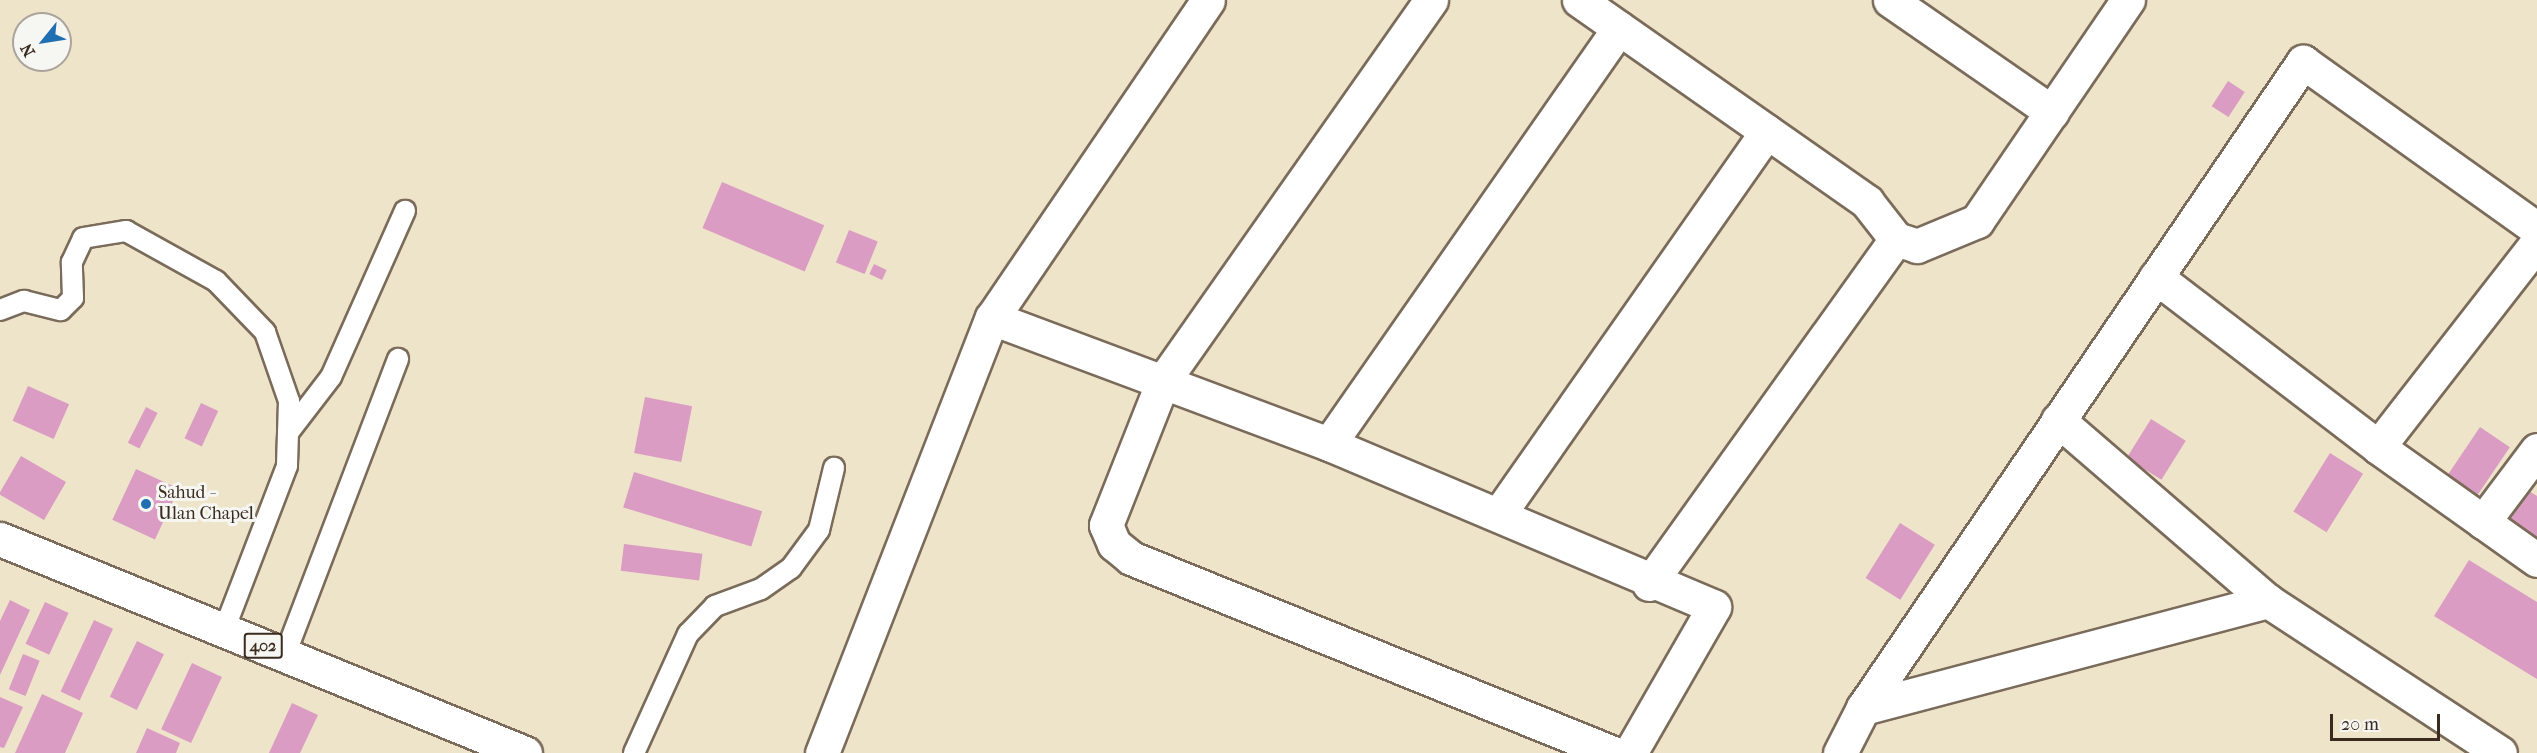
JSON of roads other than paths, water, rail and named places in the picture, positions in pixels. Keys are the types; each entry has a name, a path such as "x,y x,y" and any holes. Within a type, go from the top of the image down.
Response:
{"street":[{"path":"822,753 992,318 1208,0"},
{"path":"1431,0 1163,381 1106,525 1114,544 1131,558 1613,753"},
{"path":"1579,0 1867,202 1896,239 1917,246 1977,221 2128,0"},
{"path":"1890,0 2052,112"},
{"path":"1329,444 1619,28"},
{"path":"1840,753 1863,708 2303,62 2537,229"},
{"path":"1499,514 1767,131"},
{"path":"1649,584 1896,239"},
{"path":"2378,447 2537,243"},
{"path":"2156,277 2378,447 2537,560"},
{"path":"992,318 1329,444 1499,514 1649,584 1714,607 1630,753"},
{"path":"2058,420 2268,601 2492,750"},
{"path":"2483,522 2537,450"},
{"name":"402","path":"0,539 525,753"},
{"path":"1863,708 2268,601"}],"lane":[{"path":"288,434 331,377 405,211"},
{"path":"0,310 24,301 61,310 73,298 72,262 83,238 126,231 216,281 265,333 289,401 287,466 224,630"},
{"path":"285,655 398,359"},
{"path":"634,753 688,634 715,606 761,589 791,568 819,530 834,468"}],"place":[{"name":"Sahud - Ulan Chapel","path":"146,504"}]}
